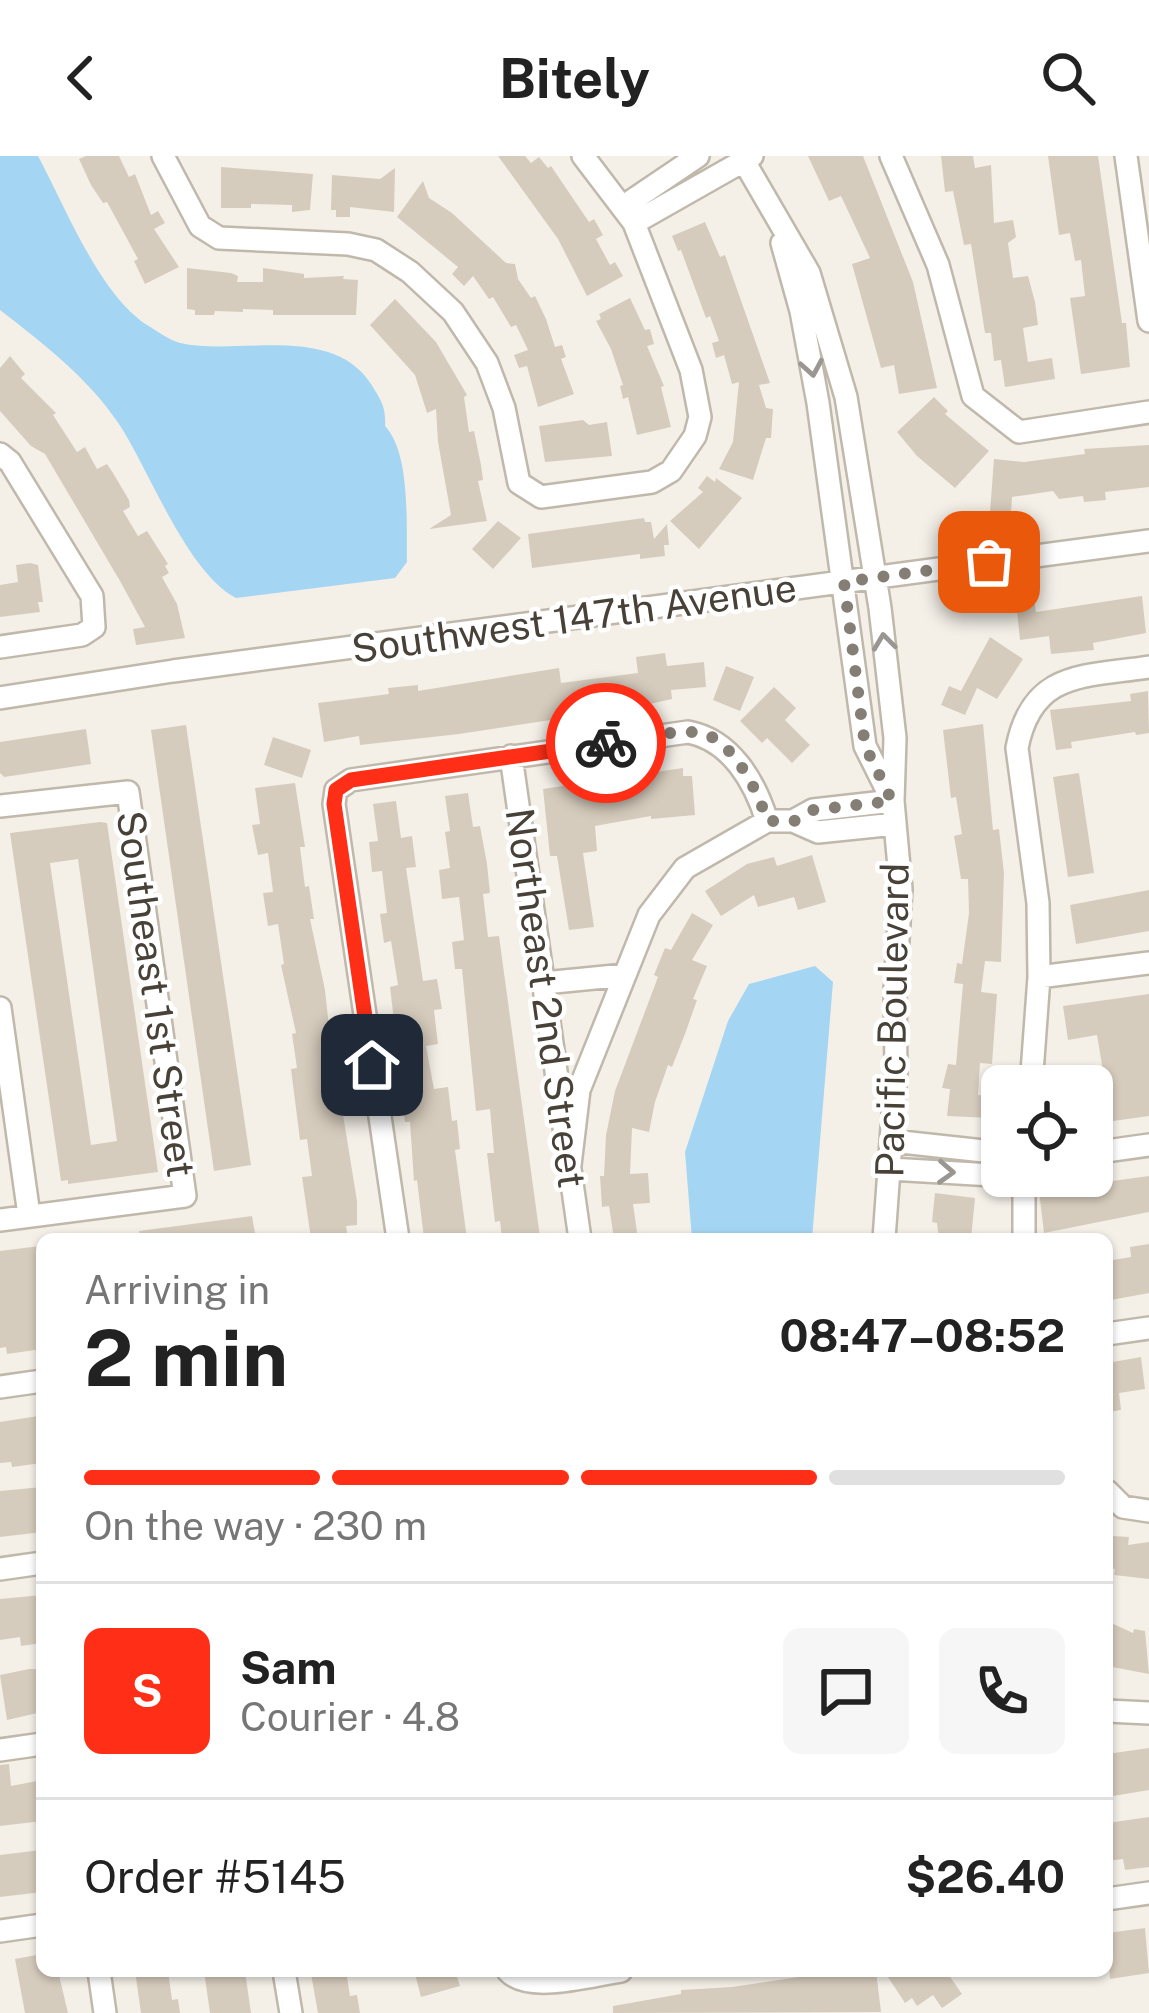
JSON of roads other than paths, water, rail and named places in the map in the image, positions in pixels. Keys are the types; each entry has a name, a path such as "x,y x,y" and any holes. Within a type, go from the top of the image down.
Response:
{"street":[{"path":"164,156 200,226 219,238 348,244 376,250 410,272 453,312 487,363 504,408 519,483 542,497 652,482 671,471 695,436 700,417 691,370 629,214 583,156"},
{"path":"629,214 660,181 698,156"},
{"path":"891,156 938,265 973,396 1019,432 1149,412"},
{"path":"1126,156 1149,321"},
{"path":"629,214 672,201 746,158"},
{"name":"Pacific Boulevard","path":"746,158 808,273 846,397 896,738 894,812 901,889 885,1233"},
{"path":"660,181 672,201"},
{"name":"Pacific Boulevard","path":"774,213 802,310 865,746 894,812"},
{"path":"0,454 10,462 92,596 94,627 82,635 0,646"},
{"name":"Southwest 147th Avenue","path":"0,698 1149,541"},
{"path":"1033,1065 1038,903 1016,748 1019,733 1049,687 1062,680 1149,667"},
{"path":"397,1233 334,804 336,790 351,780 688,732 710,736 750,777 767,821"},
{"path":"865,746 896,738"},
{"name":"Northeast 2nd Street","path":"511,756 579,1233"},
{"name":"Southeast 1st Street","path":"0,806 128,791 185,1196 29,1215"},
{"path":"570,1165 579,1090 649,915 685,868 767,821 794,821 813,810 894,812"},
{"path":"1039,977 1149,963"},
{"path":"544,983 625,975"},
{"path":"0,1008 4,1072 29,1215 0,1220"},
{"path":"892,1142 981,1151"},
{"path":"1113,1150 1149,1145"},
{"path":"890,1169 981,1173"},
{"path":"1024,1197 1024,1233"},
{"path":"1113,1333 1149,1328"},
{"path":"0,1387 36,1382"},
{"path":"1115,1499 1149,1511"},
{"path":"0,1569 36,1564"},
{"path":"1113,1714 1149,1713"},
{"path":"0,1750 36,1745"},
{"path":"1113,1898 1149,1893"},
{"path":"0,1931 36,1926"},
{"path":"100,1977 105,2013"},
{"path":"285,1977 291,2013"},
{"path":"517,1977 532,1984 580,1977"}],"water":[{"path":"0,156 38,156 114,293 163,335 203,346 308,348 354,365 380,399 403,471 407,562 395,578 236,598 218,585 185,544 107,408 64,362 0,310"},
{"path":"815,966 833,982 812,1233 692,1233 685,1152 728,1021 749,984"}]}
